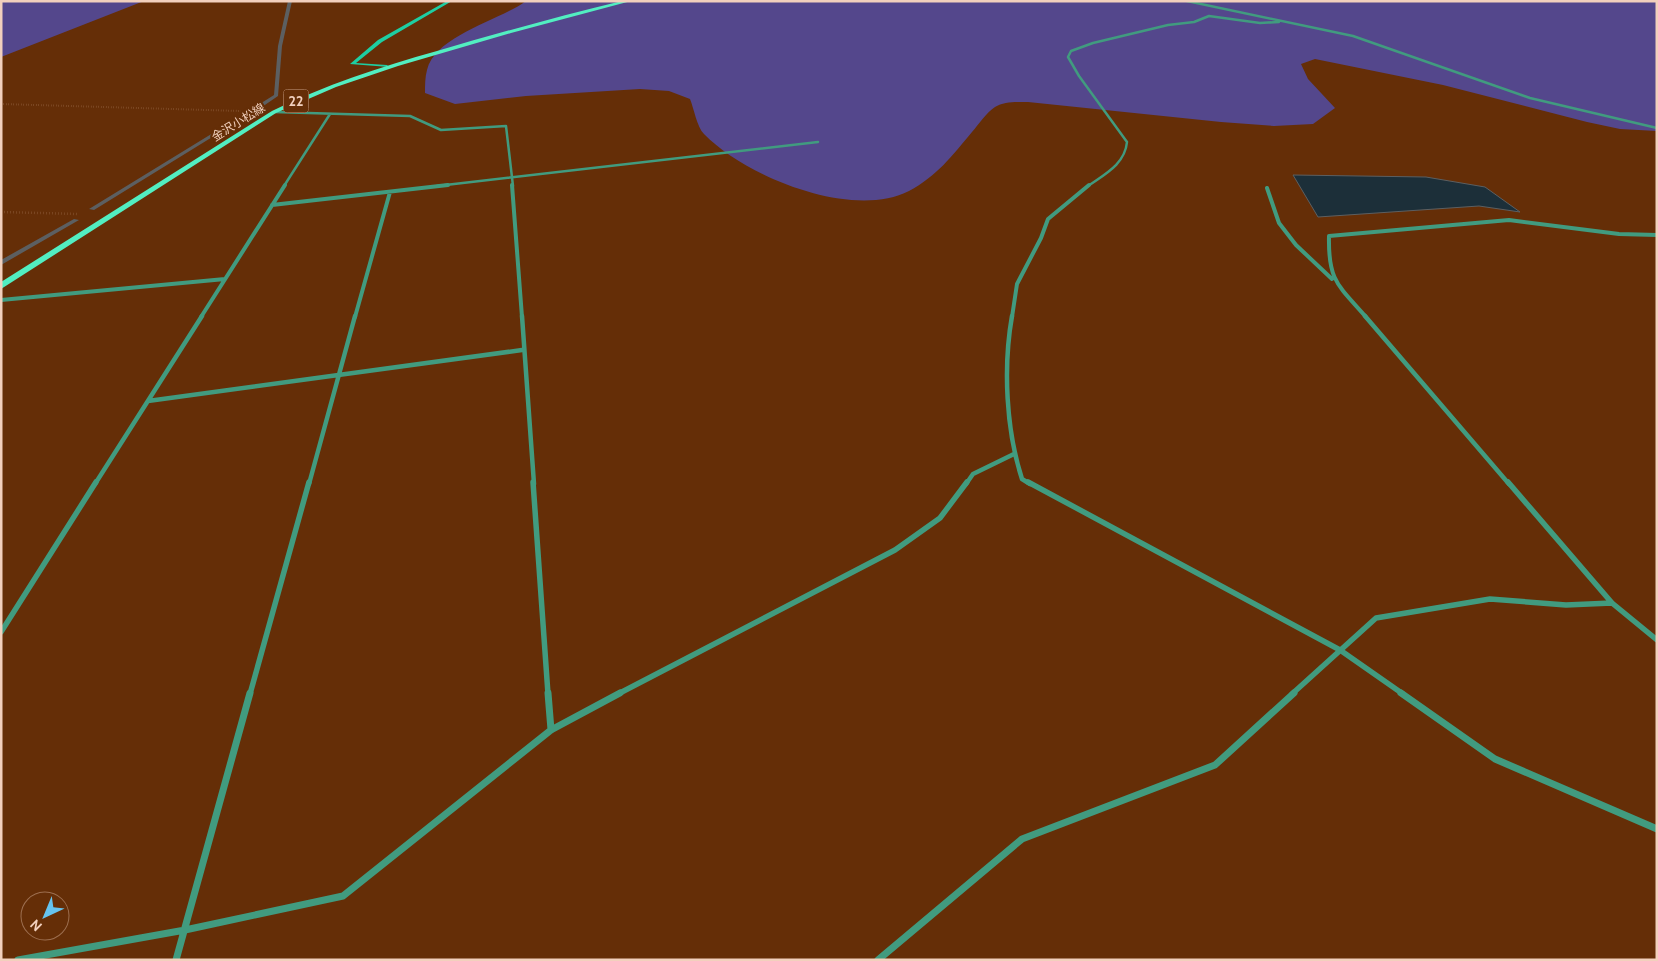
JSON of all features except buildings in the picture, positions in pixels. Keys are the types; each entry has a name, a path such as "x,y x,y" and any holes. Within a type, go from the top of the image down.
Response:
{"main road":[{"name":"金沢小松線","path":"1,286 274,112 303,97 387,66 532,24 629,1"}],"street":[{"path":"387,66 352,64 380,41 450,1"},
{"path":"1187,1 1279,22 1353,36 1530,98 1657,128"},
{"path":"1279,22 1260,22 1209,16 1194,22 1168,25 1093,43 1071,52 1068,57 1079,76 1127,142 1126,152 1117,164 1075,195 1048,219 1041,238 1017,284 1010,327 1009,380 1014,454 1022,479 1340,650 1495,759 1657,830"},
{"path":"274,112 410,116 441,130 506,126 512,178 522,350 551,730"},
{"path":"1,632 330,114"},
{"path":"272,205 818,142"},
{"path":"1267,188 1280,223 1296,245 1341,288"},
{"path":"176,960 390,192"},
{"path":"1657,235 1618,234 1509,220 1329,236 1330,273 1341,288 1612,603 1657,640"},
{"path":"1,300 225,279"},
{"path":"148,401 522,350"},
{"path":"18,960 184,930 343,896 551,730 749,624 895,550 940,518 973,474 1014,454"},
{"path":"878,960 1022,838 1215,765 1376,618 1490,598 1566,606 1612,603"}],"path":[{"path":"1,104 274,112"},
{"path":"1,212 110,215"}],"shaded area":[{"path":"1,1 144,1 1,57"},
{"path":"526,1 1657,1 1657,131 1620,129 1443,85 1315,59 1301,64 1308,79 1335,108 1313,124 1274,126 1028,102 1007,103 995,107 989,112 944,165 928,179 909,191 886,199 859,200 830,197 801,190 772,179 723,150 702,131 690,99 669,91 640,89 526,96 455,104 425,93 427,70 433,58 442,47 455,38"}],"water":[{"path":"1293,175 1426,177 1485,187 1520,212 1479,206 1318,217"}],"waterway":[{"path":"257,108 276,96 280,46 290,1"},
{"path":"92,209 246,115"},
{"path":"1,263 76,220"}]}
